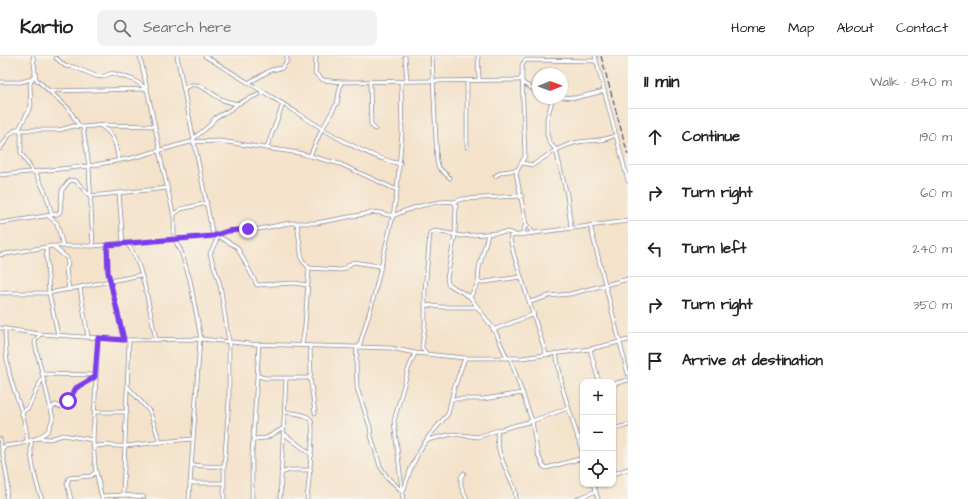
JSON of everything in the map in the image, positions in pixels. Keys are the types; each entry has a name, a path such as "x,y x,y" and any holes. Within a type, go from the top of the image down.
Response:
{"street":[{"path":"33,56 36,79 69,109 79,126"},
{"path":"140,56 173,215 174,239 181,251 190,280 201,339 192,439 189,499"},
{"path":"177,56 216,242 210,254 220,286 229,342 228,420 223,483 224,499"},
{"path":"205,56 366,153 385,161 400,164"},
{"path":"248,83 271,70 282,68 287,61 287,56"},
{"path":"316,56 315,72 318,76 324,80 341,82 370,83 434,80 519,80 522,77"},
{"path":"405,56 407,81"},
{"path":"432,56 437,162 439,168 450,178"},
{"path":"478,56 479,80"},
{"path":"524,56 522,77 525,156 517,170 516,178 522,196 526,224 533,233"},
{"path":"594,56 628,181"},
{"path":"56,58 65,66 74,67 102,77 107,73 112,73 134,80 147,89"},
{"path":"524,61 596,61"},
{"path":"0,149 15,130 20,127 30,106 32,79 35,73"},
{"path":"0,82 21,82 32,79"},
{"path":"467,80 467,147"},
{"path":"310,156 337,103 341,82"},
{"path":"401,82 400,164 393,216 372,304 358,347 356,362 357,388 370,427 371,436 380,466 387,477 402,491"},
{"path":"370,83 371,125 375,129"},
{"path":"184,89 192,84 198,85 221,99 237,104"},
{"path":"523,84 532,88"},
{"path":"48,91 147,89"},
{"path":"568,97 575,98 604,91"},
{"path":"194,140 198,132 209,126 215,118 233,108 237,104 264,92"},
{"path":"267,148 283,104"},
{"path":"551,104 547,118 547,135 550,143 556,150 567,195 571,227"},
{"path":"15,130 59,130 79,126 100,125 155,126"},
{"path":"100,125 109,131 113,136 119,161"},
{"path":"83,127 89,166 93,246"},
{"path":"21,131 21,153 34,172 46,194 50,216 57,224 63,246"},
{"path":"522,163 534,165 564,146 576,143 607,140 616,134"},
{"path":"0,176 89,166 119,161 194,140 234,142 310,156 340,164 397,190"},
{"path":"495,176 502,172 517,170"},
{"path":"0,223 50,216 60,212 62,190 68,182 76,181 90,196"},
{"path":"90,196 167,188"},
{"path":"119,193 124,244"},
{"path":"0,255 52,246 93,246 214,236 228,231 259,229 297,223 316,223 376,212 393,216 402,212 437,203 454,202 462,199 522,196"},
{"path":"454,202 456,206 455,235 447,278 448,284 470,297 493,330 508,358 523,393 532,421 537,452 544,468 580,459"},
{"path":"173,215 182,208 207,203"},
{"path":"429,354 422,348 430,233 436,231 455,235 507,232 522,234 628,221"},
{"path":"297,223 302,260 309,268 340,270 344,269 353,262 380,266"},
{"path":"522,234 526,224"},
{"path":"590,225 628,374"},
{"path":"470,297 478,283 479,268 488,234"},
{"path":"514,234 510,239 546,354"},
{"path":"214,236 234,243 256,285 295,283 307,285"},
{"path":"124,244 132,248 135,254 156,340"},
{"path":"107,245 108,272 124,340"},
{"path":"52,246 67,258 68,264 66,270 68,274 69,290"},
{"path":"46,247 49,293 58,335"},
{"path":"302,345 309,268"},
{"path":"0,293 49,293 141,275"},
{"path":"478,283 521,277"},
{"path":"530,302 549,296 570,294 628,279"},
{"path":"80,288 88,337"},
{"path":"426,305 442,307 476,307"},
{"path":"493,330 534,314"},
{"path":"0,328 40,334 124,340 201,339 259,344 391,348 415,353 465,358 508,358 556,353 590,349 628,340"},
{"path":"5,329 5,350 9,372 21,413 27,441"},
{"path":"2,450 5,446 38,438 49,429 52,420 51,409 45,391 35,341 40,334"},
{"path":"98,338 95,376 93,447 96,472 102,498 123,495 144,497"},
{"path":"123,495 129,340"},
{"path":"252,499 259,344"},
{"path":"310,346 310,377 315,413"},
{"path":"590,349 598,379"},
{"path":"403,497 394,421 415,353"},
{"path":"556,353 568,408 582,451"},
{"path":"403,497 411,468 426,440 446,417 465,358"},
{"path":"21,413 28,408 42,375"},
{"path":"42,375 95,376"},
{"path":"51,409 54,405 61,407 66,405 76,388 95,376"},
{"path":"258,376 265,378 286,379 304,379 310,377"},
{"path":"280,499 286,379"},
{"path":"616,383 628,380"},
{"path":"128,387 150,412 158,440 162,442"},
{"path":"452,399 483,400 523,393"},
{"path":"426,440 453,434 478,437 532,421 568,408"},
{"path":"94,412 127,412"},
{"path":"285,412 301,415 311,420 312,455 307,499"},
{"path":"616,427 628,424"},
{"path":"254,439 266,438 284,428"},
{"path":"498,430 500,449 504,464 515,489 516,499"},
{"path":"283,433 312,455"},
{"path":"38,438 50,439 67,435 93,440"},
{"path":"0,439 8,483 6,499"},
{"path":"93,447 101,445 113,447 192,439"},
{"path":"32,440 30,448 38,490 42,499"},
{"path":"191,465 208,465 215,467 224,466"},
{"path":"616,473 628,469"},
{"path":"281,473 290,470 311,470"},
{"path":"71,499 68,484 69,478 91,476 96,472"},
{"path":"464,473 461,477 461,486 467,499"},
{"path":"190,483 223,483"},
{"path":"594,487 598,499"},
{"path":"577,499 596,491"},
{"path":"130,496 133,499"}],"railway":[{"path":"601,56 628,155"}],"route":[{"path":"68,401 78,386 86,384 95,377 98,338 124,340 108,272 107,245 213,236 228,231 248,229"}]}
